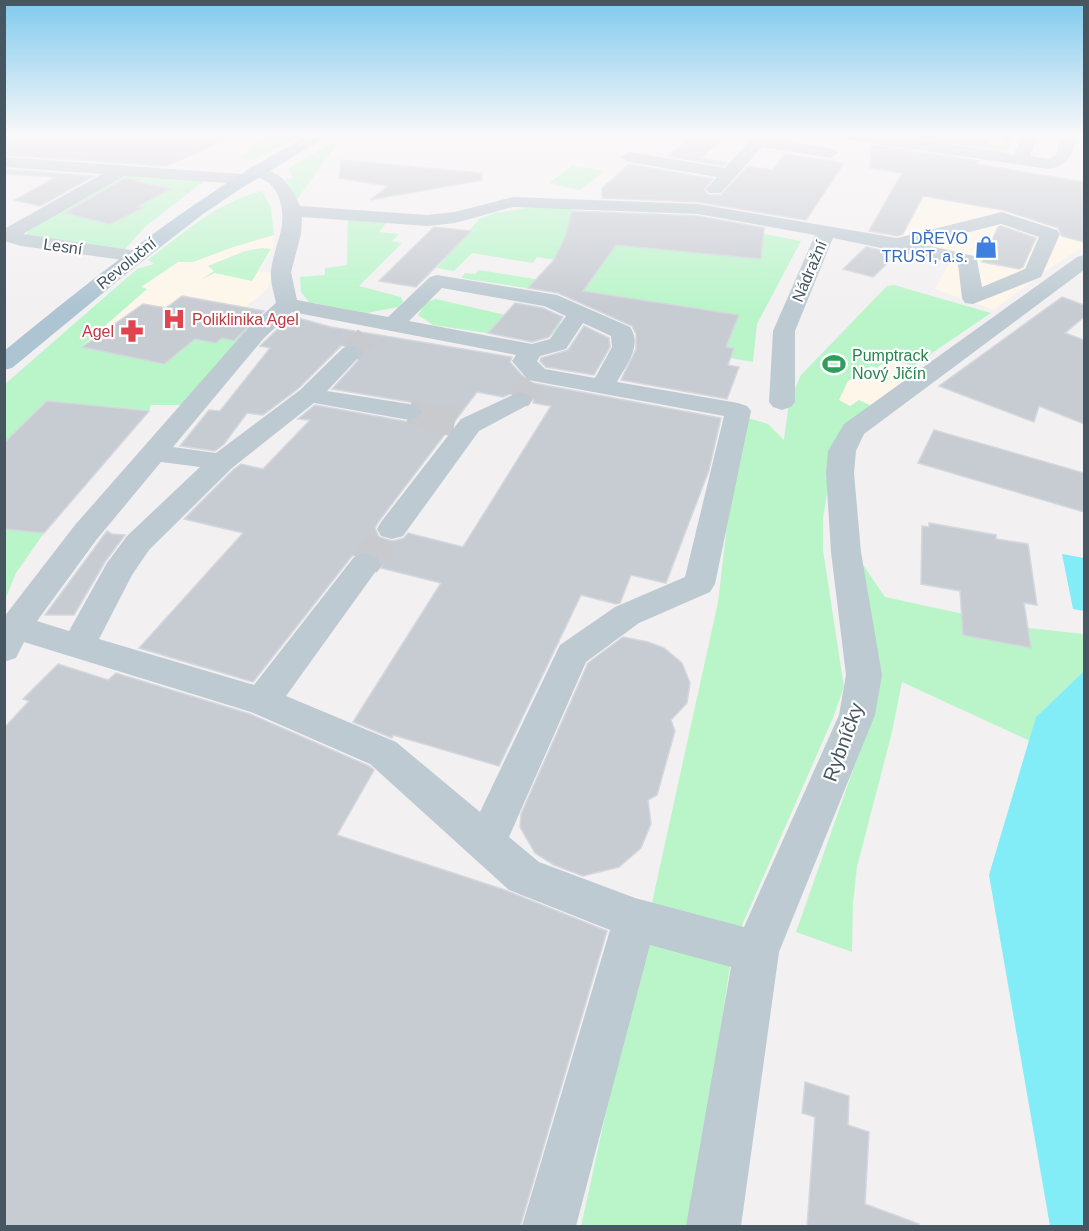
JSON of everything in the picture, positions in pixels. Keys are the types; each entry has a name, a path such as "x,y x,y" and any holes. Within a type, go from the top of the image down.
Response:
{"main road":[{"name":"Revoluční","path":"4,363 147,245 224,191"}],"street":[{"path":"6,235 84,191"},
{"path":"284,191 294,211 290,241 281,272 287,304"},
{"path":"489,191 501,202"},
{"path":"698,208 713,191"},
{"name":"Nádražní","path":"294,211 429,220 463,217 501,202 698,208 826,232"},
{"path":"826,232 897,244 967,260 973,298 1034,273 1050,234 1002,218 897,244"},
{"name":"Nádražní","path":"782,402 784,331 807,251 826,232"},
{"name":"Lesní","path":"6,235 21,240 123,254"},
{"name":"Rybníčky","path":"714,1227 756,952 856,715 864,675 846,552 840,473 842,451 853,430 1077,275"},
{"path":"78,646 118,571 138,543 222,462 309,395 374,333 437,281 549,300 622,332 624,347 602,387"},
{"path":"287,304 374,333 531,376 738,411 699,584 627,615 572,654 486,842"},
{"path":"287,304 256,333 86,532 10,638 78,646 262,702 383,753 524,876 635,919 756,952"},
{"path":"392,529 462,423 531,376 558,344 579,313"},
{"path":"309,395 409,412"},
{"path":"154,453 222,462"},
{"path":"262,702 366,564"},
{"path":"549,1227 635,919"}],"shaded area":[{"name":"DŘEVO TRUST, a.s.","path":"892,191 952,191 1084,214 1084,246 1041,274 994,310 935,289 951,260 882,238 894,217 879,214"},
{"name":"Poliklinika Agel","path":"274,235 273,247 259,272 274,273 266,290 223,326 164,364 82,347 146,289 140,288 179,262 193,262"},
{"path":"880,355 910,367 904,371 913,374 870,405 830,414 844,379"}],"green space":[{"path":"94,191 191,191 146,226 124,250 25,236 28,231"},
{"path":"262,191 271,208 274,235 193,262 178,262 141,287 147,289 82,346 195,339 233,329 249,332 182,405 151,405 149,411 47,401 5,443 5,384 137,269 154,264 148,260 216,210 246,196"},
{"path":"292,191 303,191 298,198"},
{"path":"533,207 573,208 570,219 648,223 649,212 801,241 757,324 753,362 730,358 734,348 672,338 689,314 736,322 739,315 601,294 597,299 461,278 465,273 475,274 479,270 585,287 589,265 537,257 533,263 472,253 454,271 437,268 479,219 495,213"},
{"path":"348,220 386,223 379,232 399,234 392,241 402,243 359,286 401,297 403,302 398,307 367,313 309,302 301,292 300,277 325,275 325,268 347,265"},
{"path":"271,249 252,281 215,273 202,279 214,271 208,266 245,251"},
{"path":"894,285 991,313 913,366 891,358 877,368 871,366 848,381 839,400 850,406 859,400 870,405 836,441 823,518 823,550 844,687 833,718 733,946 691,1226 581,1226 718,602 731,492 748,418 768,424 784,440 789,402 801,375 887,286"},
{"path":"436,299 532,321 543,308 554,314 561,325 550,336 534,340 433,325 418,315 426,302"},
{"path":"5,529 44,533 16,573 5,600"},
{"path":"855,553 885,597 1028,628 1084,634 1084,671 1036,717 1030,741 902,682 892,732 857,867 853,903 852,952 796,932 870,722"}],"water":[{"path":"1062,554 1084,558 1084,611 1073,609"},
{"path":"1084,671 1084,1226 1050,1226 989,875 1036,717"}],"building":[{"path":"30,191 66,191 40,206 15,200"},
{"path":"102,191 166,191 136,207 143,208 110,224 65,213"},
{"path":"381,191 418,191 370,200"},
{"path":"602,191 705,191 709,195 721,195 724,191 825,191 806,220 698,202 602,198"},
{"path":"892,191 1084,191 1084,242 1062,236 1058,228 1003,210 923,196 903,234 897,236 869,231"},
{"path":"572,211 698,216 764,228 761,259 616,245 583,291 739,315 726,347 734,348 728,365 739,367 727,399 621,380 636,349 636,334 632,326 558,293 528,288 554,260 566,235"},
{"path":"434,227 471,231 416,287 379,281"},
{"path":"998,227 1036,238 1023,267 1019,269 982,262"},
{"path":"866,247 893,253 890,259 892,259 873,277 843,269"},
{"name":"Poliklinika Agel","path":"182,296 264,311 234,341 222,338 216,343 195,339 164,364 82,347 143,304 166,308"},
{"path":"1062,297 1084,305 1084,317 1065,333 1084,340 1084,424 1039,406 1034,422 939,386"},
{"path":"515,303 543,308 563,317 549,337 532,342 488,333"},
{"path":"291,316 331,327 512,357 510,362 528,382 721,418 709,470 666,583 631,575 620,603 616,604 581,595 499,766 393,735 392,738 353,722 441,583 381,568 383,564 378,556 366,551 352,556 253,682 139,648 243,533 184,519 233,470 241,464 263,469 310,420 298,419 315,405 409,422 419,419 424,413 420,406 410,402 332,389 365,353 360,346 350,344 341,346 299,388 263,415 247,413 224,444 215,451 180,446 209,410 220,411 270,348 260,346","holes":["520,390 530,394 534,400 533,403 551,406 463,547 408,533 404,538 393,541 379,537 375,528 379,521 477,392 503,397"]},
{"path":"584,326 609,338 610,347 594,375 546,367 540,361 541,358 568,350"},
{"path":"47,401 149,411 44,533 4,529 4,443"},
{"path":"934,430 1084,473 1084,512 918,463"},
{"path":"929,523 996,535 996,539 1028,544 1037,605 1024,603 1031,648 963,635 960,591 921,584 922,526 929,527"},
{"path":"107,531 112,534 125,535 105,562 74,615 45,615"},
{"path":"623,637 664,648 682,663 690,683 687,703 671,720 675,731 657,795 648,800 651,824 641,848 619,867 583,876 554,865 535,853 520,827 521,814 588,663"},
{"path":"58,664 108,680 116,673 250,714 369,766 374,770 337,835 505,890 607,931 520,1227 4,1227 4,728 29,701 23,699"},
{"path":"805,1082 849,1096 848,1125 869,1132 865,1204 919,1224 918,1227 807,1227 815,1117 802,1113"}],"tunnel":[{"path":"351,353 370,333"},
{"path":"519,400 534,379"},
{"path":"409,412 435,418"},
{"path":"428,416 455,422"},
{"path":"365,564 392,529"}],"place":[{"name":"DŘEVO TRUST, a.s.","path":"986,247"},
{"name":"Poliklinika Agel","path":"174,319"},
{"name":"Agel","path":"132,331"},
{"name":"Pumptrack Nový Jičín","path":"834,364"}]}
